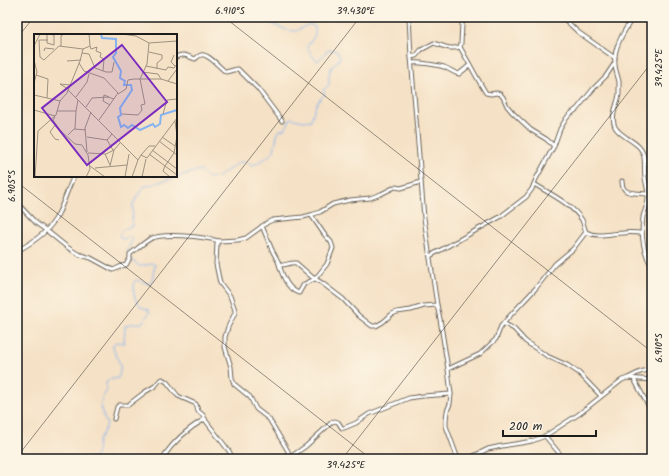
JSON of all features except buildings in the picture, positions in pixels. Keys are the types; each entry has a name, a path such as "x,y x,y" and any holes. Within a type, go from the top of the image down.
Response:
{"street":[{"path":"409,17 424,218 451,394 450,404 447,411 446,426 458,459"},
{"path":"463,17 460,47 486,93 500,94 507,106 531,130 554,146"},
{"path":"562,17 578,32 615,58"},
{"path":"430,256 500,217 523,200 529,193 554,146 560,129 566,119 578,109 594,88 606,76 614,64 619,41 633,17"},
{"path":"411,57 416,56 422,50 434,43 450,48 460,47"},
{"path":"177,57 185,55 195,59 203,55 226,72 238,69 258,89 282,121"},
{"path":"412,63 443,66 456,74 459,74 470,65"},
{"path":"614,64 619,82 618,98 614,111 614,124 618,131 640,147 644,157 648,201 643,216 642,233 647,256 652,267"},
{"path":"17,251 27,246 47,231 59,212 74,177"},
{"path":"622,181 626,191 648,194"},
{"path":"17,203 36,223 67,247 78,254 91,258 113,270 120,265 126,265 130,258 130,254 151,238 158,236 179,236 220,241 238,240 246,238 273,220 311,215 334,204 350,200 370,198 395,187 401,188 421,182"},
{"path":"534,184 554,196 576,214 582,222 586,232 594,235 623,232 642,233"},
{"path":"262,226 288,285 294,291 299,293 304,284 315,279 327,264 333,251 331,242 311,215"},
{"path":"448,369 480,354 496,339 501,326 556,264 573,249 586,232"},
{"path":"220,241 216,245 216,264 220,283 230,296 235,310 228,327 225,347 231,367 232,378 234,384 250,397 256,409 269,418 288,451 289,458 306,446 332,422 338,422 342,428 344,428 356,423 370,414 409,398 451,394"},
{"path":"279,264 281,266 289,263 296,263 343,299 372,326 376,326 397,312 405,312 424,306 437,305"},
{"path":"503,324 506,324 514,329 533,347 579,373 601,396"},
{"path":"467,459 488,449 521,443 545,436 579,414 622,380 640,372 652,370"},
{"path":"628,378 652,380"},
{"path":"114,419 117,407 119,405 128,405 162,379 167,382 178,396 196,404 198,411 203,415 218,439 229,450 233,459"},
{"path":"634,379 652,412"},
{"path":"162,459 166,452 185,432 193,425 205,419"},
{"path":"545,436 564,459"}],"waterway":[{"path":"177,177 200,170 208,178 218,177 238,163 245,161 252,166 266,158 274,151 277,135 280,130 285,129 291,118 303,121 311,120 317,103 325,94 323,90 329,85 330,70 340,58 338,52 328,50 318,61 313,57 307,47 315,35 315,27 309,24 296,31 287,30 272,24 271,17"},
{"path":"128,257 128,249 133,238 130,237 122,239 119,236 124,229 132,226 133,204 143,187 177,177"},
{"path":"74,459 94,458 96,455 98,442 107,424 101,407 102,399 107,391 106,383 108,380 118,378 120,373 120,364 115,354 113,345 116,342 124,343 125,326 129,324 142,323 149,313 149,310 141,307 134,296 134,282 137,280 149,284 152,280 155,265 152,263 139,266 131,259"}]}
